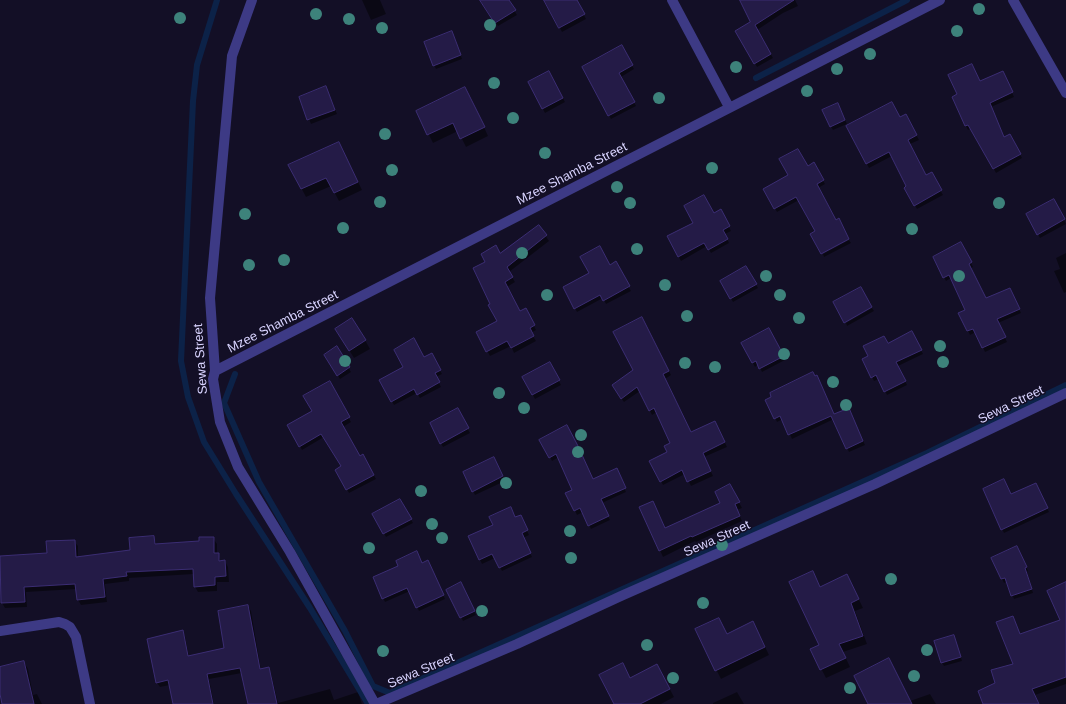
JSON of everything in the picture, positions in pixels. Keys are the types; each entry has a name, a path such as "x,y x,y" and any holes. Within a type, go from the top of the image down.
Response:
{"street":[{"name":"Sewa Street","path":"252,0 232,56 210,298 215,371 213,379 220,422 238,467 290,552 376,704 517,644 621,596 875,484 1066,393"},
{"path":"672,0 728,107"},
{"name":"Mzee Shamba Street","path":"215,371 419,268 728,107 940,0"},
{"path":"1013,0 1066,93"},
{"path":"0,631 59,622 70,627 76,637 90,704"}],"building":[{"path":"480,0 509,0 516,10 495,23"},
{"path":"544,0 577,0 585,14 559,28"},
{"path":"740,0 794,0 755,25 771,54 754,64 735,31 750,22"},
{"path":"452,31 461,55 433,66 424,42"},
{"path":"622,45 633,65 619,73 635,102 608,116 582,67"},
{"path":"972,64 980,81 1003,71 1013,92 990,103 1004,137 1010,134 1021,154 993,169 968,125 965,126 952,97 957,94 948,75"},
{"path":"549,71 563,98 542,109 528,82"},
{"path":"326,86 335,110 307,120 299,97"},
{"path":"465,87 485,127 460,139 453,123 427,135 416,111"},
{"path":"892,102 900,117 906,114 917,135 908,140 926,175 932,172 942,190 914,206 904,188 906,186 889,152 866,164 846,126"},
{"path":"838,103 845,120 830,127 822,110"},
{"path":"339,142 358,182 334,193 326,178 301,189 288,165"},
{"path":"798,149 808,166 814,162 824,180 817,184 836,220 839,218 849,239 821,254 810,234 815,231 796,197 774,209 763,189 788,175 779,159"},
{"path":"704,195 714,213 721,209 730,226 723,230 728,239 708,250 704,243 678,257 667,236 693,223 684,206"},
{"path":"1054,199 1065,219 1037,235 1026,214"},
{"path":"539,225 547,235 507,267 513,277 505,282 520,311 526,308 535,325 530,328 534,336 511,348 507,341 486,352 476,332 497,321 488,305 490,304 473,268 485,262 481,254 496,245 500,253"},
{"path":"961,242 972,262 969,264 986,298 1010,288 1020,309 997,319 1006,337 982,348 973,329 967,331 958,313 965,310 949,275 943,278 933,257"},
{"path":"600,246 610,265 616,261 630,286 603,301 600,295 574,309 563,287 589,273 580,257"},
{"path":"746,266 757,284 730,299 720,281"},
{"path":"861,287 872,307 844,323 833,302"},
{"path":"642,317 669,371 663,374 691,432 715,421 725,442 703,453 711,471 687,482 682,470 660,482 649,461 667,452 664,446 670,443 654,408 649,411 637,387 621,399 612,385 633,370 613,332"},
{"path":"352,318 366,340 349,351 335,329"},
{"path":"769,328 784,356 759,369 756,361 752,363 741,343"},
{"path":"912,331 922,350 896,362 906,381 884,392 876,375 871,378 862,359 868,356 863,346 884,336 888,343"},
{"path":"414,338 424,357 432,353 441,370 435,373 440,382 417,395 414,389 391,402 379,380 403,367 394,350"},
{"path":"337,346 350,367 337,376 324,355"},
{"path":"550,362 560,380 532,395 522,377"},
{"path":"813,372 815,376 817,375 834,414 849,408 863,441 846,449 831,416 788,435 780,416 774,419 765,400 771,397 770,393"},
{"path":"330,381 350,417 341,422 360,456 363,454 374,475 346,490 335,470 341,466 321,434 299,447 287,425 312,411 303,396"},
{"path":"458,408 469,428 440,444 430,423"},
{"path":"567,425 593,479 617,468 626,488 601,499 609,516 588,526 580,508 574,511 565,493 572,490 556,454 549,458 539,440"},
{"path":"494,457 503,476 472,492 463,472"},
{"path":"1004,479 1011,494 1036,483 1048,508 1001,530 983,489"},
{"path":"730,484 740,502 735,504 740,516 659,551 639,507 653,501 665,528 720,503 715,492"},
{"path":"400,499 412,519 383,534 372,514"},
{"path":"511,507 515,517 521,515 528,530 522,533 531,553 499,568 492,554 479,560 468,536 493,525 489,517"},
{"path":"154,536 155,544 199,541 199,537 214,537 214,553 219,553 219,561 225,560 226,576 215,577 215,585 194,587 193,569 126,572 127,576 103,579 105,597 77,600 75,584 24,587 25,602 1,603 0,556 47,553 46,541 75,540 76,557 130,550 129,538"},
{"path":"1017,546 1027,567 1025,568 1032,589 1011,596 1005,578 1001,579 991,558"},
{"path":"417,551 422,563 428,560 444,595 416,608 407,588 382,599 373,577 398,566 396,561"},
{"path":"813,571 820,587 847,574 859,599 851,603 863,636 839,644 846,658 820,670 810,649 819,645 789,582"},
{"path":"461,582 475,611 460,618 446,590"},
{"path":"1066,582 1066,677 1032,689 1039,704 983,704 978,691 995,683 991,670 1013,664 996,622 1013,616 1020,634 1060,620 1047,591"},
{"path":"248,605 260,669 269,667 277,704 248,704 240,668 207,674 213,704 173,704 168,680 156,683 147,639 183,630 188,656 224,648 218,611"},
{"path":"719,618 727,634 753,621 765,647 715,671 695,629"},
{"path":"954,635 961,657 941,663 934,641"},
{"path":"889,658 912,704 868,704 854,676"},
{"path":"24,661 34,704 2,704 0,694 0,667"},
{"path":"623,663 630,678 657,664 670,689 640,704 614,704 599,675"}],"waterway":[{"path":"217,0 197,65 193,101 181,361 188,397 204,442 310,608 368,704"},
{"path":"756,78 907,0"},
{"path":"235,374 224,403 259,482 345,631 373,686 390,693 927,453 1066,385"}]}
